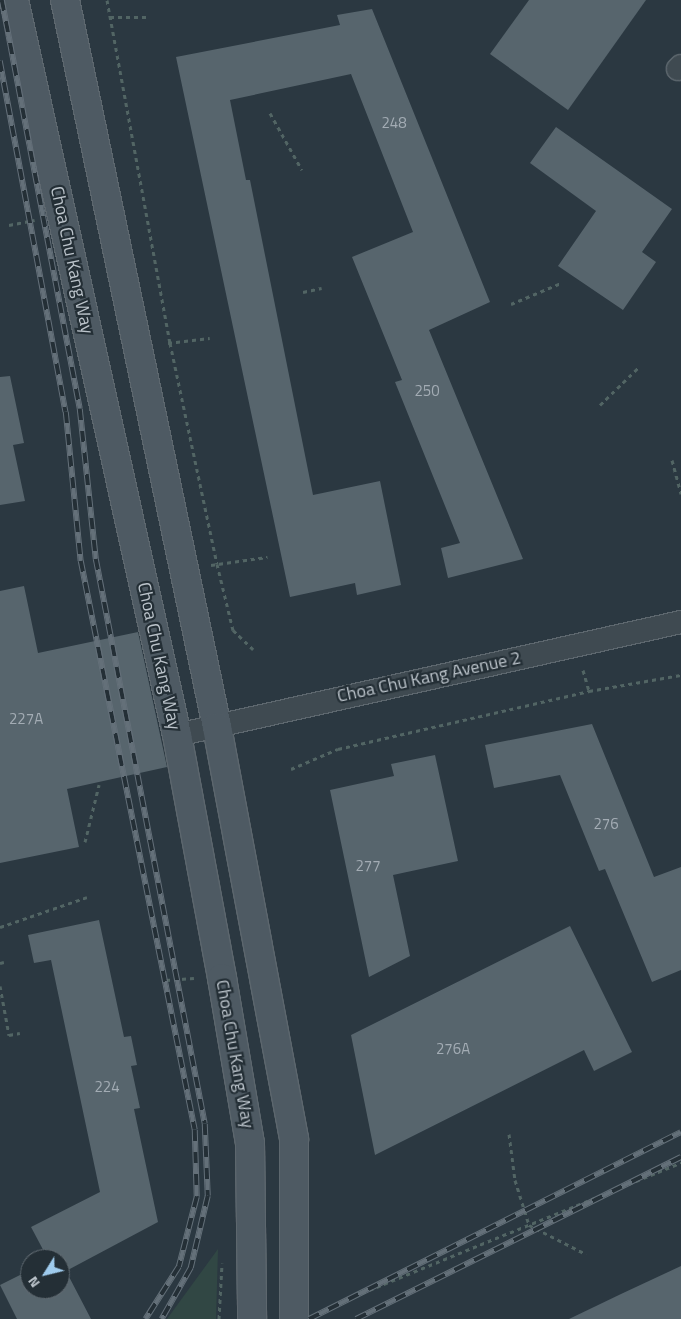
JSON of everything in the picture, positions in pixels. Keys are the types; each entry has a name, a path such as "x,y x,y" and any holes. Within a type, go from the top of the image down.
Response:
{"main road":[{"name":"Choa Chu Kang Way","path":"14,0 177,735 250,1143 252,1319"},
{"path":"65,0 217,727 294,1140 294,1319"}],"street":[{"name":"Choa Chu Kang Avenue 2","path":"177,735 217,727 318,701 681,622"}],"path":[{"path":"107,0 170,343 219,574 233,630 254,649"},
{"path":"110,17 148,17"},
{"path":"270,113 302,170"},
{"path":"9,224 35,220"},
{"path":"511,304 561,283"},
{"path":"303,292 322,288"},
{"path":"178,342 210,338"},
{"path":"600,405 639,367"},
{"path":"672,460 681,494"},
{"path":"229,563 267,557"},
{"path":"292,769 338,749 589,691 681,675"},
{"path":"84,842 99,785"},
{"path":"0,927 87,897"},
{"path":"0,986 9,1035 20,1033"},
{"path":"509,1134 515,1180 529,1225 586,1254"},
{"path":"347,1299 681,1163"},
{"path":"219,1319 222,1254"}],"green space":[{"path":"218,1249 216,1319 167,1319"}],"building":[{"path":"529,0 646,0 568,110 490,54"},
{"path":"372,9 490,302 429,330 523,559 448,578 441,548 460,543 395,382 402,380 352,257 413,232 351,74 230,100 246,180 250,180 313,495 380,481 401,585 357,595 355,583 290,597 176,57 340,25 337,15"},
{"path":"556,127 672,209 642,252 656,262 623,310 558,266 596,211 530,163"},
{"path":"10,376 24,443 13,445 25,501 0,505 0,377"},
{"path":"24,586 38,653 138,632 167,767 67,789 79,847 0,863 0,591"},
{"path":"592,724 654,877 681,867 681,970 652,982 605,869 599,871 560,775 494,788 485,745"},
{"path":"435,755 458,861 393,875 410,956 369,977 330,790 394,776 391,764"},
{"path":"99,920 124,1037 131,1036 137,1065 131,1066 140,1108 134,1109 158,1222 70,1269 70,1249 43,1249 31,1227 100,1192 51,960 34,963 28,935"},
{"path":"570,926 632,1052 594,1071 584,1050 375,1155 351,1035"},
{"path":"681,1266 681,1319 569,1319 621,1294"},
{"path":"20,1275 20,1299 70,1299 70,1279 91,1319 17,1319 0,1285"}],"railway":[{"path":"2,0 80,409 96,559 205,1124 208,1196 191,1268 162,1319"},
{"path":"0,61 66,412 81,561 195,1130 197,1197 179,1267 146,1319"},
{"path":"309,1319 681,1132"},
{"path":"356,1319 681,1157"}]}
